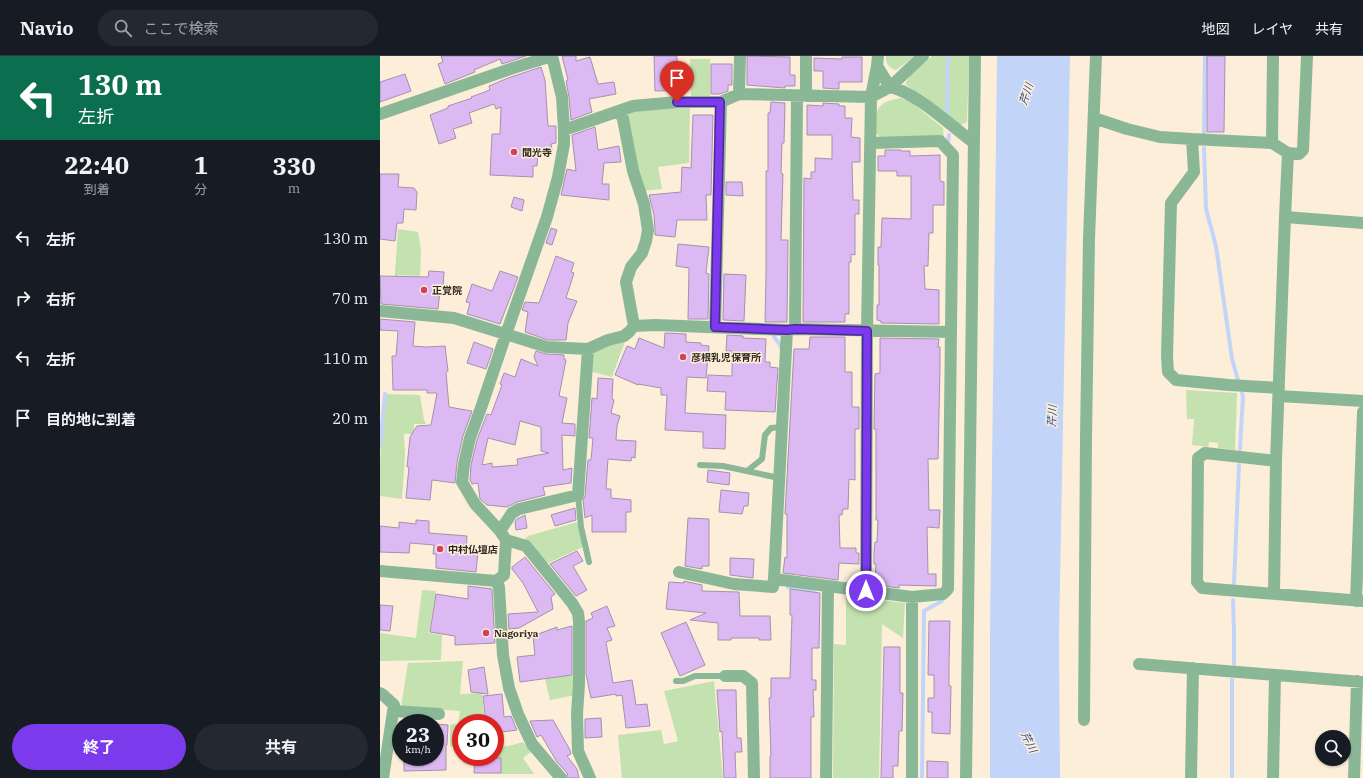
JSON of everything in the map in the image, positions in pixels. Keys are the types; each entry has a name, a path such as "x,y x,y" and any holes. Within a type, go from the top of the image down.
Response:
{"street":[{"path":"380,114 501,70 552,56 562,97 564,130 564,144 558,177 550,213 487,386 470,438 464,464 462,482 475,504 503,535 526,546 572,603 578,613 578,751 590,778"},
{"path":"739,94 740,56"},
{"path":"679,572 734,584 773,587 782,428 791,330 801,96 806,56"},
{"path":"564,130 633,106 670,102 720,102 739,94 871,97 890,87 923,56"},
{"path":"966,778 975,56"},
{"path":"1084,720 1089,247 1096,56"},
{"path":"1272,143 1273,56"},
{"path":"1094,118 1127,129 1160,136 1272,143 1288,153 1299,154 1303,150 1307,56"},
{"path":"878,61 890,87 912,96 973,142"},
{"path":"866,591 867,331 873,190 871,97 878,61"},
{"path":"715,327 720,102"},
{"path":"380,311 435,318 454,318 547,347 588,349 608,340 624,336 630,332 634,326 626,282 631,267 642,253 648,230 644,204 633,172 623,119 619,111"},
{"path":"1192,139 1194,172 1172,203 1168,372 1176,380 1363,401"},
{"path":"774,579 912,597 943,594 948,589 953,155 940,141 871,143"},
{"path":"1274,593 1276,461 1288,153"},
{"path":"1285,217 1363,222"},
{"path":"634,326 665,322 715,327 791,330 951,332"},
{"path":"380,571 496,581 504,575 503,535 512,513 519,509 578,495 588,349"},
{"path":"1276,461 1205,453 1198,458 1197,582 1202,588 1359,601 1363,412"},
{"path":"496,581 499,587 504,637 503,655 509,688 518,714 532,744 561,778"},
{"path":"826,778 828,587"},
{"path":"912,597 912,778"},
{"path":"1139,664 1360,681 1354,778"},
{"path":"1191,778 1193,668"},
{"path":"1273,778 1275,675"},
{"path":"725,676 743,676 752,683 754,778"},
{"path":"380,693 394,706 383,778"},
{"path":"393,711 440,714"}],"lane":[{"path":"747,471 762,459 765,434 771,428 782,428"},
{"path":"700,465 723,466 779,478"},
{"path":"578,495 581,527 585,539 589,562"},
{"path":"676,681 683,681 695,676 725,676"}],"green space":[{"path":"886,56 914,56 896,70 888,65"},
{"path":"932,56 969,56 967,122 963,124 960,125 905,84 910,76"},
{"path":"690,59 710,59 710,98 691,98"},
{"path":"901,98 910,101 943,128 944,137 880,137 876,133 876,118 879,108 886,102"},
{"path":"690,105 689,163 658,167 662,189 642,191 624,113"},
{"path":"398,229 418,232 421,250 420,276 398,275 397,287 394,286"},
{"path":"626,339 612,377 589,371 590,350"},
{"path":"1186,390 1237,393 1235,450 1218,448 1218,443 1209,442 1208,447 1192,445 1194,419 1187,419"},
{"path":"386,394 420,395 426,424 414,424 414,434 404,434 405,456 402,499 380,496 380,461"},
{"path":"577,522 583,547 544,565 524,540 528,536"},
{"path":"422,590 436,591 429,633 442,635 441,660 380,661 380,633 416,638"},
{"path":"846,596 905,603 903,638 882,624 879,778 833,778 834,644 846,645"},
{"path":"463,661 460,694 482,693 484,714 460,714 460,711 401,707 408,663"},
{"path":"575,675 576,695 550,700 545,679"},
{"path":"714,681 723,778 622,778 618,735 661,730 664,744 678,741 664,691"},
{"path":"452,724 452,746 450,746 450,725"},
{"path":"523,742 531,752 523,758 534,774 501,774 501,766 504,766 504,746"}],"water":[{"name":"芹川","path":"997,56 1070,56 1059,636 1060,778 990,778 990,632"}],"building":[{"path":"441,56 526,56 502,64 500,59 474,70 475,72 445,84 438,64 443,62"},
{"path":"562,56 576,56 576,61 590,57 598,84 614,82 616,94 589,99 592,112 571,120 566,81 568,80"},
{"path":"654,56 677,56 677,65 687,65 688,90 655,91"},
{"path":"747,56 790,57 790,75 795,75 795,86 785,86 785,88 747,85"},
{"path":"1207,56 1225,56 1224,132 1207,132"},
{"path":"842,57 862,57 862,82 839,82 839,89 823,88 823,71 814,71 814,58 842,59"},
{"path":"711,64 732,64 732,85 728,85 728,91 720,94 711,94"},
{"path":"541,67 545,80 548,126 556,126 556,143 551,144 552,150 538,150 537,166 533,166 533,177 490,175 492,134 500,134 501,107 496,109 494,104 469,113 472,123 453,129 456,138 439,144 430,115 448,108 448,106 490,90 489,86"},
{"path":"405,74 411,91 380,102 380,82"},
{"path":"771,102 785,103 784,143 782,143 781,173 783,174 781,240 788,240 787,322 765,322 766,171 768,171 768,113 770,113"},
{"path":"823,103 845,106 845,118 852,118 851,137 860,138 860,162 852,162 853,200 859,200 859,214 855,214 855,255 851,254 851,262 849,262 849,314 845,314 845,322 803,322 804,178 811,179 811,172 815,172 815,158 832,159 832,135 807,135 807,105 823,106"},
{"path":"693,115 713,115 711,195 706,195 707,220 677,220 675,237 655,235 654,215 649,195 681,192 682,167 691,168"},
{"path":"595,127 598,150 619,146 621,162 604,163 602,184 609,184 609,200 561,195 567,169 576,171 572,135"},
{"path":"885,150 910,151 910,156 940,155 940,181 944,182 944,205 933,205 933,233 929,233 928,266 924,266 925,289 939,290 939,324 881,323 881,321 877,320 877,305 879,305 878,247 881,247 882,218 911,219 911,176 897,176 897,171 878,171 878,156 885,156"},
{"path":"380,174 399,174 398,187 414,188 417,192 416,210 404,209 403,223 397,223 395,241 380,239"},
{"path":"726,182 742,182 743,196 726,195"},
{"path":"514,197 524,200 522,211 511,207"},
{"path":"551,228 557,230 552,245 546,243"},
{"path":"678,244 709,247 706,273 709,274 708,319 688,319 689,268 676,266"},
{"path":"556,256 574,263 571,272 574,273 566,298 577,301 568,323 566,340 548,340 525,332 528,312 522,310 525,302 539,303"},
{"path":"429,271 444,272 443,289 440,290 438,309 381,304 380,276 428,277"},
{"path":"500,271 518,277 500,324 467,314 470,303 466,302 472,284 492,291"},
{"path":"724,274 746,275 744,321 723,320"},
{"path":"380,319 415,322 413,346 445,346 448,371 446,372 449,407 472,411 463,436 457,462 455,483 432,480 430,500 406,498 409,467 407,467 410,437 417,426 431,425 437,393 427,393 427,390 393,390 392,356 396,356 398,331 380,330"},
{"path":"665,333 686,334 686,342 701,343 701,345 709,346 706,378 687,377 685,413 726,415 725,449 703,448 703,432 665,430 667,395 661,395 661,388 638,385 615,375 627,346 635,349 639,338 664,348"},
{"path":"727,335 743,336 743,338 766,339 765,362 770,362 770,367 778,368 775,412 725,410 726,392 707,391 708,375 732,376 732,351 726,351"},
{"path":"810,337 845,337 845,372 852,372 852,407 859,407 859,429 855,429 855,480 849,479 848,509 843,509 842,515 839,515 840,548 856,548 856,553 859,553 859,564 839,563 838,580 783,573 785,557 787,558 787,514 785,514 794,349 809,349"},
{"path":"880,338 939,339 938,347 940,347 940,367 938,459 928,459 929,510 940,510 939,528 927,527 928,574 936,574 936,586 899,585 899,588 878,585 879,579 875,578 876,564 874,564 874,553 875,542 877,542 878,520 876,520 876,429 874,429 875,374 880,373"},
{"path":"474,342 493,349 486,369 467,363"},
{"path":"536,351 546,354 564,355 564,359 566,360 559,396 567,398 562,423 575,424 575,436 562,435 563,470 572,468 571,483 543,487 545,495 517,502 507,507 487,505 480,499 478,483 472,484 470,480 471,465 477,440 487,414 491,415 502,385 500,384 504,373 515,377 521,359 538,366 534,357","holes":["520,421 541,427 541,451 549,453 517,459 518,465 492,467 492,463 482,465 488,438 515,445"]},
{"path":"598,378 613,379 612,399 614,400 611,413 620,416 617,426 616,440 636,441 635,458 632,457 631,461 608,459 606,489 611,489 611,498 631,500 631,512 626,512 626,532 592,532 592,515 585,518 583,500 585,496 588,460 591,460 593,438 589,438 592,398 597,399"},
{"path":"708,470 730,473 729,485 707,482"},
{"path":"721,490 749,493 748,506 744,506 742,514 719,512"},
{"path":"575,508 576,520 555,526 551,515"},
{"path":"525,515 527,528 516,530 515,522 517,519"},
{"path":"688,518 709,519 709,566 702,566 702,569 685,566"},
{"path":"416,520 429,521 429,533 467,536 466,550 478,551 476,572 436,568 436,554 433,554 434,545 410,543 409,553 380,552 380,526 399,528 399,522 416,524"},
{"path":"577,551 583,561 573,566 587,590 576,596 550,564"},
{"path":"525,557 555,594 551,597 553,609 519,628 509,629 508,614 538,612 523,583 512,569 512,567"},
{"path":"730,558 754,559 753,578 730,575"},
{"path":"684,581 702,585 702,591 739,592 740,616 770,616 771,640 759,640 759,638 731,638 731,640 718,640 718,623 690,620 706,613 666,609 669,582 684,583"},
{"path":"468,586 492,589 495,643 455,645 455,636 430,632 436,594 468,599"},
{"path":"790,589 820,593 819,648 812,648 812,680 816,680 816,690 813,690 814,717 811,717 811,778 770,778 771,756 769,698 771,698 771,678 790,678 792,615 790,615"},
{"path":"380,605 393,606 390,631 380,630"},
{"path":"607,606 615,626 607,628 612,640 606,642 613,683 632,680 636,705 647,704 650,726 626,728 622,695 616,696 616,694 591,698 586,674 586,621 593,618 591,613"},
{"path":"929,621 950,621 950,734 932,733 932,712 928,712 928,698 934,698 934,675 928,675"},
{"path":"686,622 705,665 680,676 661,633"},
{"path":"572,626 572,675 520,682 517,657 535,655 533,636 557,627 557,630"},
{"path":"884,647 900,647 900,693 903,693 902,731 899,731 898,766 893,766 893,778 881,778"},
{"path":"484,667 488,694 471,692 468,670"},
{"path":"717,690 736,690 737,738 741,738 742,752 735,752 736,778 724,778 722,731 720,732"},
{"path":"502,694 504,714 485,714 483,696"},
{"path":"511,716 517,730 504,732 504,717"},
{"path":"601,718 602,737 585,738 585,719"},
{"path":"553,720 570,750 571,754 567,756 577,769 579,778 568,778 567,773 557,762 541,735 537,737 530,721"},
{"path":"444,725 448,725 446,770 404,771 404,766 444,766"},
{"path":"927,761 948,762 948,778 927,778"},
{"path":"474,766 501,766 501,773 474,773"}],"waterway":[{"path":"947,113 948,56"},
{"path":"1204,135 1205,56"},
{"path":"948,142 949,135"},
{"path":"1204,148 1206,209 1216,246 1232,359 1238,380"},
{"path":"774,337 781,348"},
{"path":"1240,449 1242,393"},
{"path":"380,447 385,394"},
{"path":"1234,583 1239,465"},
{"path":"788,587 814,590"},
{"path":"1233,600 1234,664"},
{"path":"922,778 924,611 942,601"},
{"path":"1232,680 1232,778"}],"place":[{"name":"聞光寺","path":"514,152"},
{"name":"正覚院","path":"424,290"},
{"name":"彦根乳児保育所","path":"683,357"},
{"name":"中村仏壇店","path":"440,549"},
{"name":"Nagoriya","path":"486,633"}],"route":[{"path":"677,102 720,102 715,327 867,331 866,591"}]}
